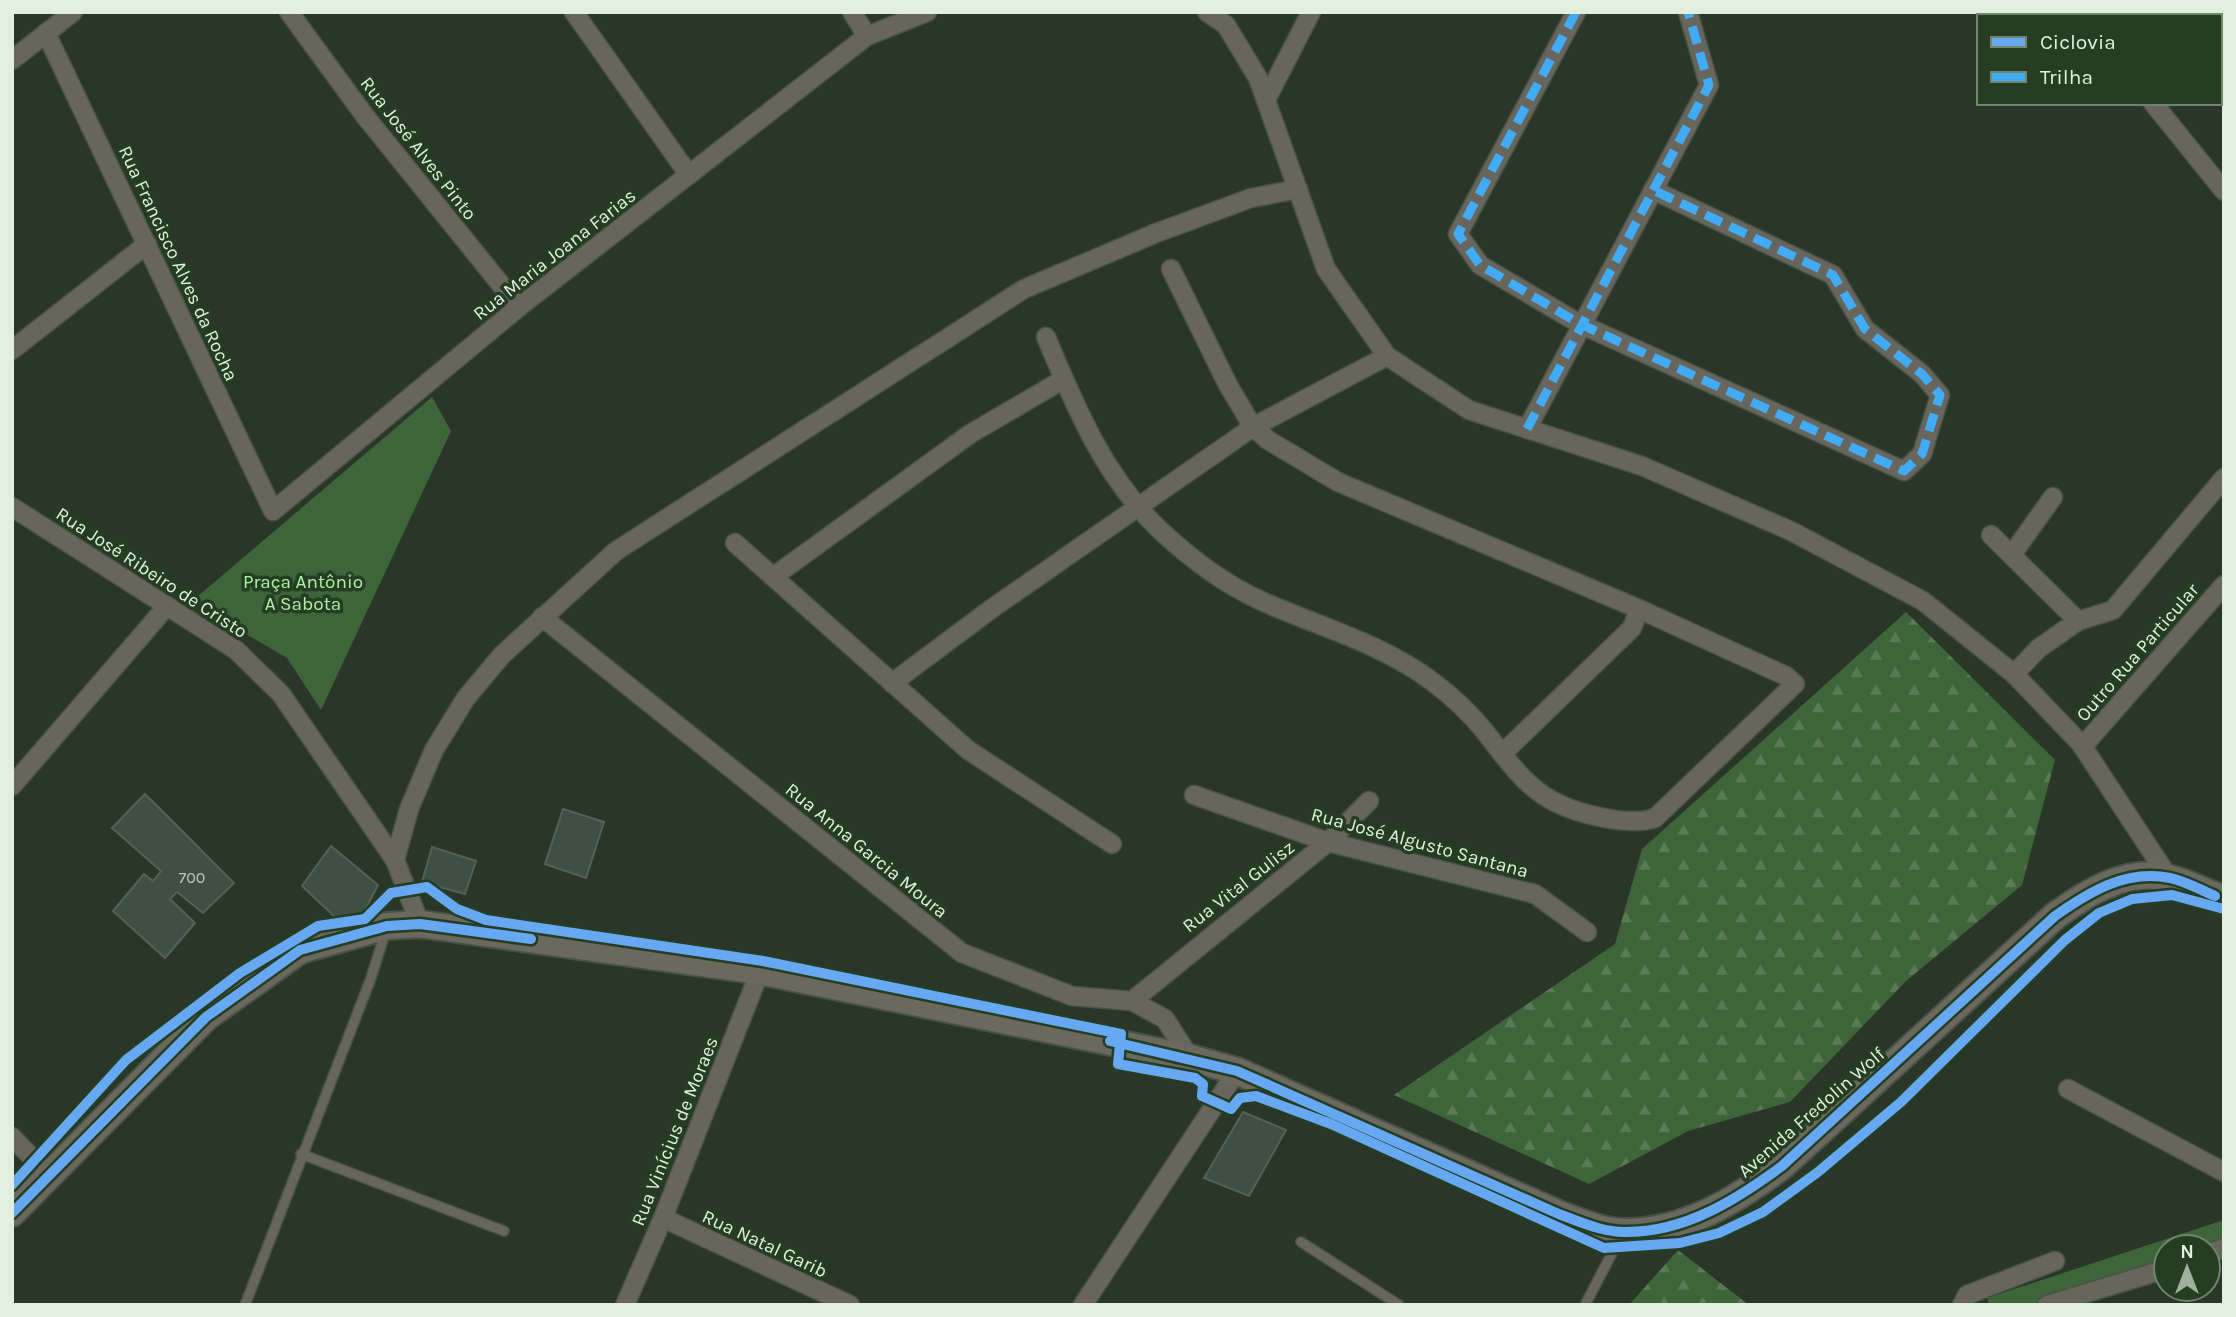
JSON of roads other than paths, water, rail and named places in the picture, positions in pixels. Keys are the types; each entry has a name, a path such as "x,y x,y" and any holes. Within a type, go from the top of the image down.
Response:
{"main road":[{"name":"Avenida Fredolin Wolf","path":"12,1213 206,1017 300,950 387,926 420,924 760,971 1190,1058 1237,1071 1561,1215 1598,1228 1623,1232 1667,1228 1736,1200 1782,1166 2055,916 2090,891 2129,877 2169,878"},
{"path":"2169,878 2224,900"}],"street":[{"path":"12,60 73,12"},
{"name":"Rua José Alves Pinto","path":"289,12 365,116 519,307"},
{"path":"574,12 689,175"},
{"path":"852,12 867,36"},
{"name":"Rua Maria Joana Farias","path":"273,511 519,307 867,36 927,12"},
{"path":"1208,12 1226,25 1258,78 1326,269 1387,356 1469,410 1642,466 1791,531 1923,601 2014,674 2082,746 2169,878"},
{"path":"1266,100 1311,12"},
{"path":"1576,12 1458,234 1480,265 1580,324 1903,471 1922,454 1940,396 1922,374 1865,329 1833,275 1653,190"},
{"path":"1527,429 1580,324 1709,85 1688,12"},
{"name":"Rua Francisco Alves da Rocha","path":"46,33 273,511"},
{"path":"2155,105 2224,191"},
{"path":"395,860 409,809 434,750 466,698 502,655 616,551 1024,289 1156,233 1251,198 1298,189"},
{"path":"12,350 147,244"},
{"path":"1046,337 1098,451 1139,508 1184,551 1236,587 1264,602 1383,650 1409,665 1471,715 1536,791 1556,803 1626,822 1642,822 1654,818 1795,684 1786,676 1639,609 1338,482 1268,440 1253,427 1205,342 1171,269"},
{"path":"892,683 993,607 1253,427 1387,356"},
{"path":"773,577 970,434 1064,379"},
{"path":"2014,674 2039,648 2078,621 2113,611 2224,478"},
{"path":"2013,554 2053,496"},
{"name":"Rua José Ribeiro de Cristo","path":"12,507 236,650 281,694 395,860 420,924"},
{"path":"1991,535 2078,621"},
{"path":"735,543 968,750 1112,844"},
{"name":"Outro Rua Particular","path":"2082,746 2224,585"},
{"path":"16,775 167,606"},
{"path":"1502,754 1632,628 1639,609"},
{"name":"Rua Anna Garcia Moura","path":"542,617 962,953 1072,996 1132,1001 1164,1018 1190,1058"},
{"name":"Rua José Algusto Santana","path":"1194,795 1328,842 1535,894 1587,932"},
{"name":"Rua Vital Gulisz","path":"1132,1001 1328,842 1368,801"},
{"name":"Rua Vinícius de Moraes","path":"625,1305 663,1218 760,971"},
{"path":"1083,1305 1237,1071"},
{"path":"2068,1089 2224,1172"},
{"path":"12,1137 49,1175"},
{"name":"Rua Natal Garib","path":"663,1218 850,1305"},
{"path":"1962,1305 1967,1295 2055,1261"},
{"path":"2046,1305 2152,1273"}],"lane":[{"path":"245,1305 371,978 387,926"},
{"path":"301,1154 504,1231"},
{"path":"1585,1305 1623,1232"},
{"path":"1301,1242 1399,1305"}],"park label":[{"name":"Praça Antônio A Sabota","path":"303,592"}]}
